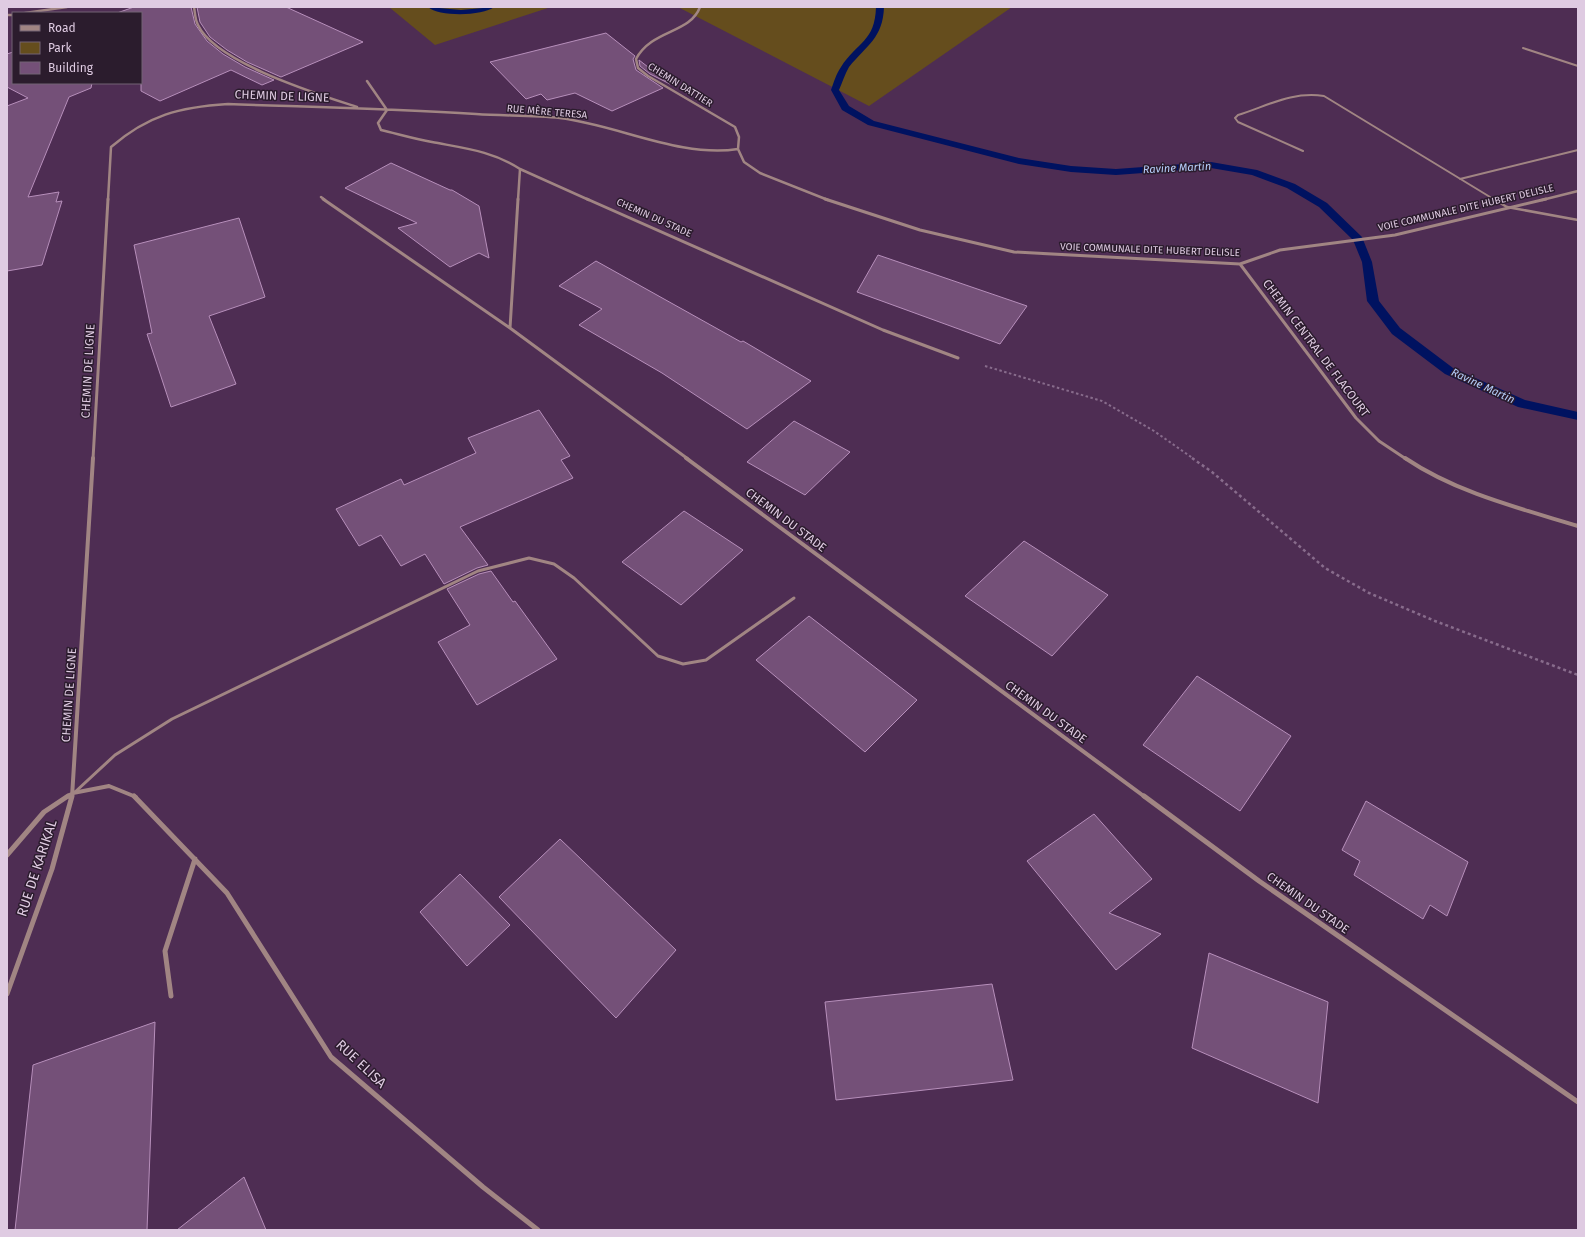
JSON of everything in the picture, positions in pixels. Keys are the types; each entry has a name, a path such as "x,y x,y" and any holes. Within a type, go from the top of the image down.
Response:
{"street":[{"path":"32,12 67,7"},
{"path":"194,7 200,27 208,39 220,49 266,74 361,109"},
{"name":"CHEMIN DATTIER","path":"700,7 692,19 652,39 642,48 636,59 638,68 648,76 735,127 739,137 738,149"},
{"path":"367,82 387,110"},
{"name":"CHEMIN DE LIGNE","path":"73,793 111,147 126,132 151,119 173,111 197,105 228,104 387,110"},
{"name":"RUE MÈRE TERESA","path":"387,110 572,120 686,146 730,152 738,149"},
{"name":"CHEMIN DU STADE","path":"387,110 378,123 381,130 411,138 487,152 500,156 520,169 883,330 958,358"},
{"name":"VOIE COMMUNALE DITE HUBERT DELISLE","path":"738,149 744,162 760,173 826,199 920,230 1014,252 1240,264 1259,256 1280,250 1395,235 1578,191"},
{"path":"510,328 520,169"},
{"name":"CHEMIN DU STADE","path":"320,196 510,328 1259,881 1578,1102"},
{"name":"CHEMIN CENTRAL DE FLACOURT","path":"1240,264 1356,418 1379,441 1410,461 1452,484 1484,497 1578,526"},
{"name":"RUE ELISA","path":"73,793 109,786 136,797 195,858 226,893 331,1057 483,1187 538,1230"},
{"path":"7,855 20,838 44,812 73,793"},
{"name":"RUE DE KARIKAL","path":"7,994 52,869 73,793"},
{"path":"171,996 165,951 195,858"}],"lane":[{"path":"1523,48 1578,66"},
{"path":"1303,151 1238,122 1235,118 1238,115 1299,93 1311,93 1324,96 1507,208 1578,220"},
{"path":"1460,179 1578,150"},
{"path":"73,793 115,755 172,719 478,571 530,558 554,564 574,578 658,656 683,664 706,660 794,598"}],"path":[{"path":"958,358 1102,400 1154,431 1212,472 1325,568 1369,593 1435,621 1578,675"}],"green space":[{"path":"389,7 551,7 435,45"},
{"path":"678,7 1012,7 869,106"}],"building":[{"path":"134,7 191,7 195,24 207,41 223,54 245,67 274,80 262,85 231,70 160,101 141,91 142,12 120,12"},
{"path":"197,7 286,7 363,42 281,77 247,62 227,50 210,37 200,22"},
{"path":"606,33 635,56 633,59 636,70 663,88 612,111 575,93 547,100 541,94 526,99 490,62"},
{"path":"12,52 12,84 92,84 91,88 69,97 28,197 59,192 56,202 62,201 42,265 7,271 7,106 28,98 7,87 7,54"},
{"path":"639,60 670,84 650,74 640,66"},
{"path":"391,163 452,190 479,206 489,258 479,253 450,267 398,228 417,223 345,188"},
{"path":"239,218 265,297 209,316 236,384 171,407 147,334 152,333 134,245"},
{"path":"878,255 1027,306 1000,344 857,292"},
{"path":"596,261 741,342 743,341 811,381 747,429 662,373 579,325 602,309 559,286"},
{"path":"539,410 570,456 561,460 573,478 460,527 488,565 477,568 444,584 425,554 401,566 381,535 359,546 336,509 401,479 404,485 476,453 468,438"},
{"path":"794,421 850,452 805,495 747,462"},
{"path":"684,511 743,550 681,605 622,562"},
{"path":"1024,541 1108,595 1052,656 965,596"},
{"path":"491,571 513,602 515,601 557,659 477,705 438,642 470,625 447,589 479,574"},
{"path":"809,616 917,700 865,752 756,660"},
{"path":"1197,676 1291,736 1240,811 1143,745"},
{"path":"1366,801 1468,862 1447,916 1430,905 1423,919 1354,875 1360,861 1342,850"},
{"path":"1094,814 1152,879 1109,913 1161,934 1116,970 1027,861"},
{"path":"560,839 676,950 616,1018 499,897"},
{"path":"460,874 510,925 467,966 420,912"},
{"path":"1209,953 1328,1002 1318,1103 1192,1048"},
{"path":"992,984 1013,1080 836,1100 825,1002"},
{"path":"155,1022 147,1230 15,1230 33,1065"},
{"path":"244,1177 266,1230 177,1230"}],"waterway":[{"name":"Ravine Martin","path":"432,7 439,10 453,12 490,7"},
{"name":"Ravine Martin","path":"880,7 880,17 874,34 870,41 845,67 835,90 845,108 871,123 1019,161 1071,169 1116,172 1211,165 1254,172 1291,186 1323,205 1358,239 1367,262 1373,301 1396,331 1449,371 1522,404 1578,416"}]}
